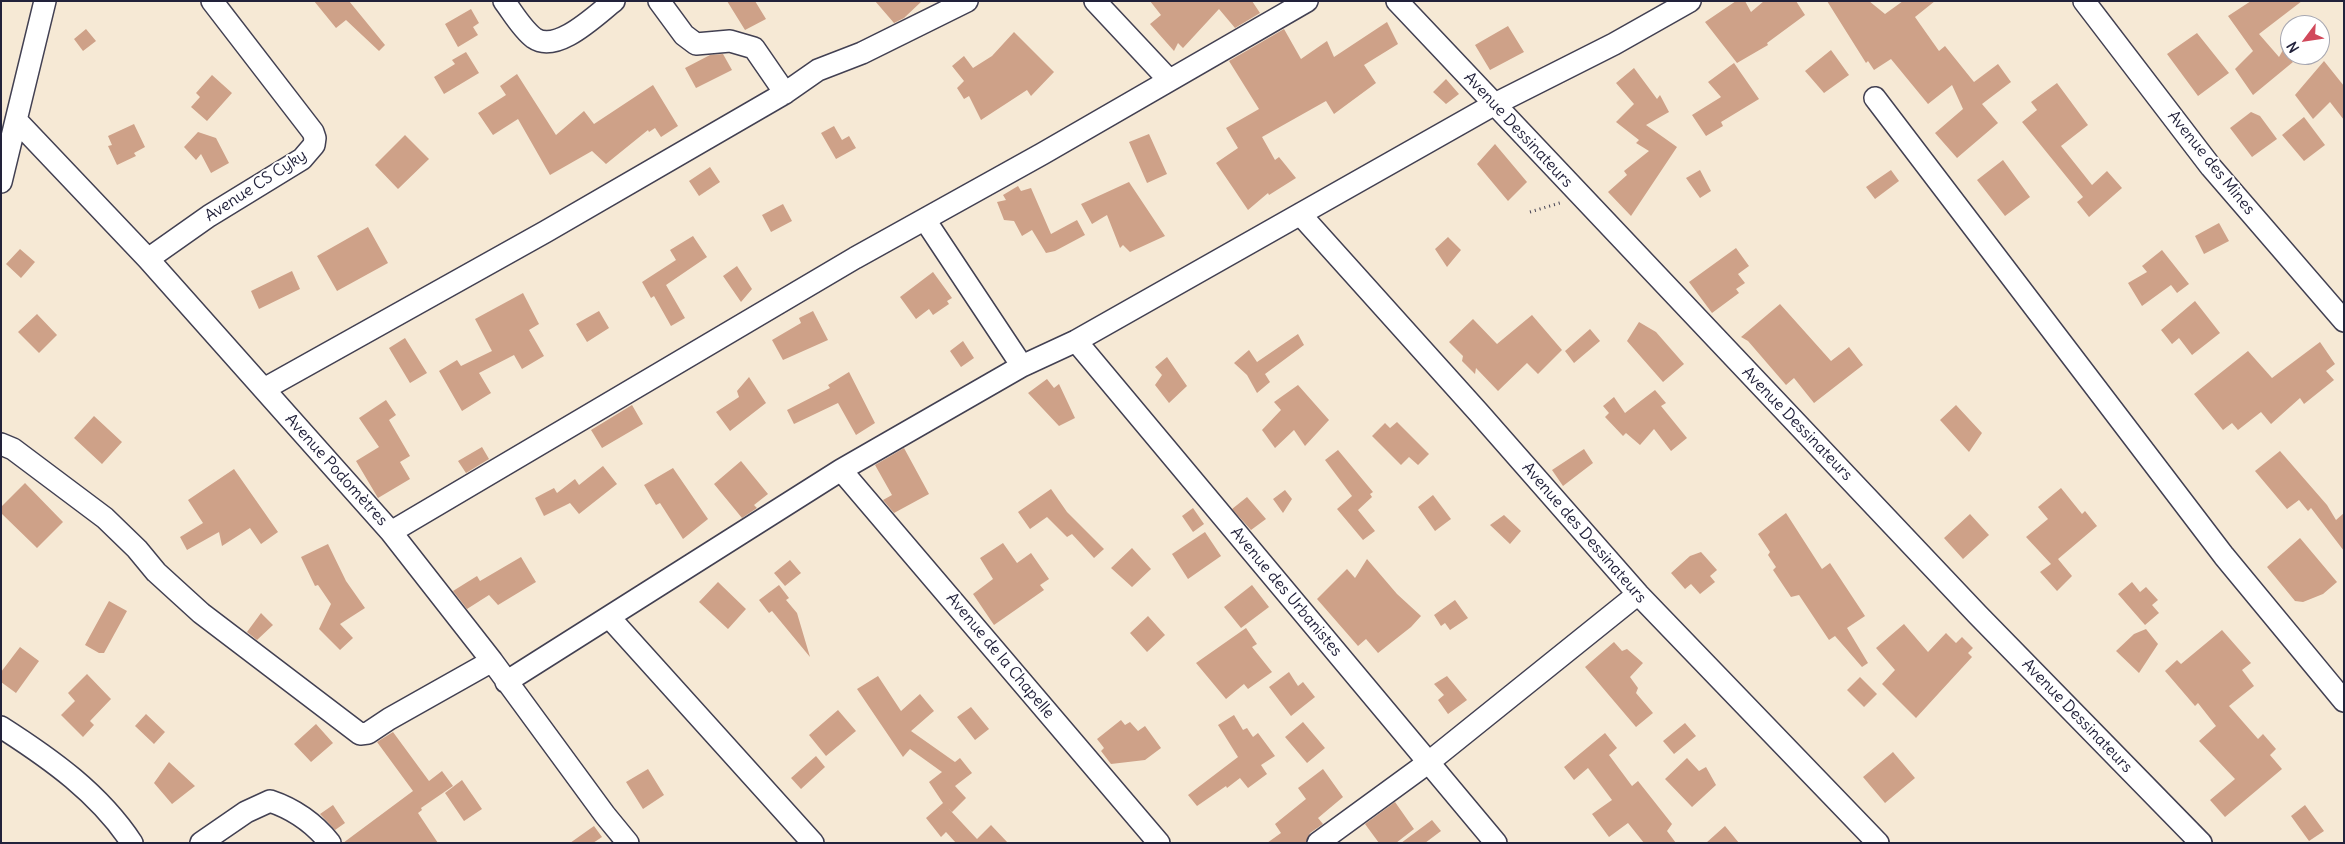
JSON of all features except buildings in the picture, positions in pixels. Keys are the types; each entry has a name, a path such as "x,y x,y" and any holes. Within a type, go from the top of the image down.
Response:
{"street":[{"path":"1,182 45,1"},
{"name":"Avenue CS Cyky","path":"148,260 209,216 302,159 314,145 315,138 313,132 212,1"},
{"path":"504,1 529,33 536,39 548,43 563,39 614,1"},
{"path":"659,1 684,35 696,44 730,41 754,48 785,93"},
{"path":"264,389 544,232 785,93 818,70 862,53 967,1"},
{"path":"1095,1 1169,80"},
{"path":"391,532 855,258 1308,1"},
{"name":"Avenue Dessinateurs","path":"1397,1 1978,615 2201,843"},
{"path":"506,682 841,470 1022,366 1076,342 1494,105 1614,44 1690,1"},
{"name":"Avenue des Mines","path":"2084,1 2211,167 2344,321"},
{"path":"1875,98 2224,556 2344,701"},
{"name":"Avenue Podomètres","path":"16,120 148,260 391,532 492,661 605,815 628,843"},
{"name":"Avenue des Dessinateurs","path":"1300,214 1638,594 1878,843"},
{"path":"925,220 1022,366"},
{"name":"Avenue des Urbanistes","path":"1076,342 1496,843"},
{"path":"1,444 13,449 105,518 137,549 156,572 201,613 360,734 368,733 389,719 492,661"},
{"name":"Avenue de la Chapelle","path":"841,470 1159,843"},
{"path":"1318,843 1429,762 1638,594"},
{"path":"609,617 813,843"},
{"path":"1,727 64,770 100,802 132,843"},
{"path":"201,843 246,812 270,801 288,807 319,829 330,843"}],"path":[{"path":"1530,212 1581,197"}]}
